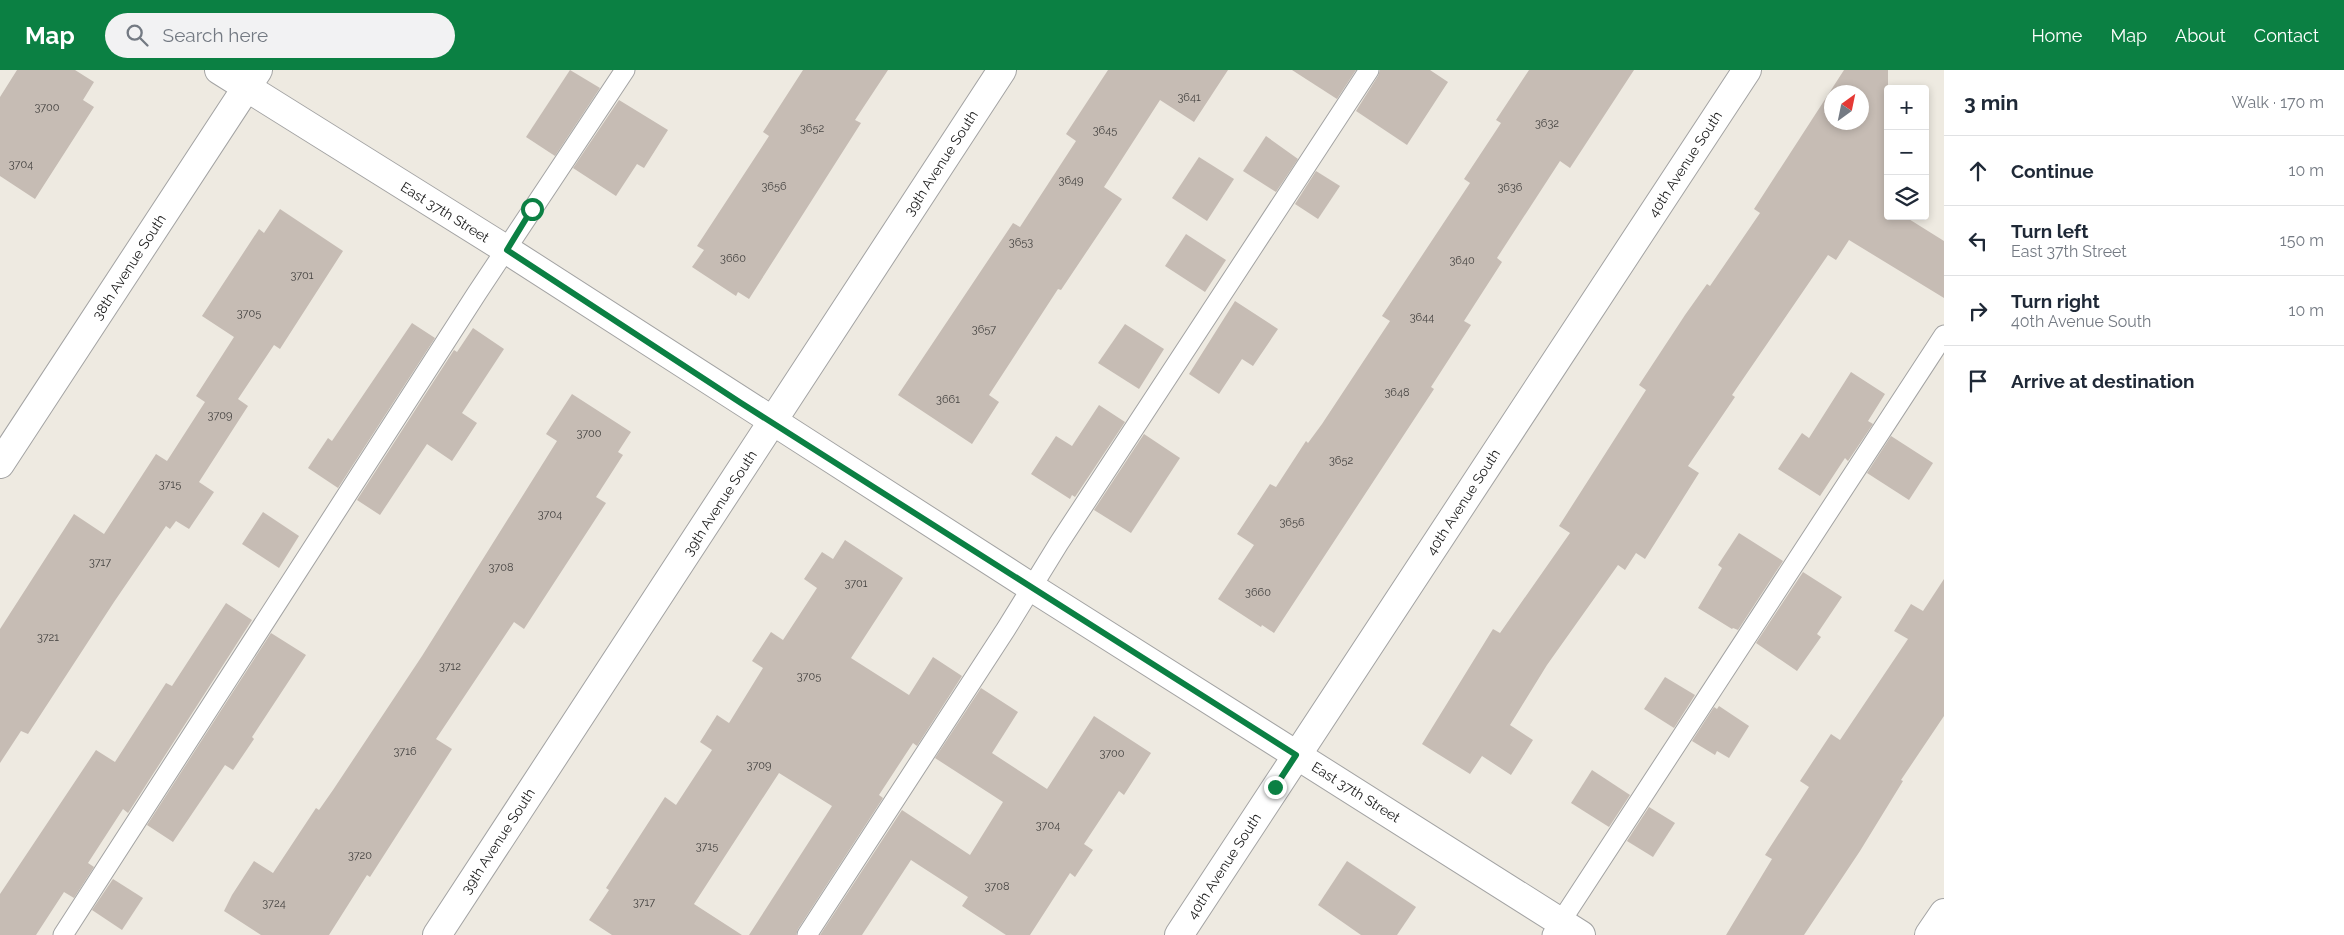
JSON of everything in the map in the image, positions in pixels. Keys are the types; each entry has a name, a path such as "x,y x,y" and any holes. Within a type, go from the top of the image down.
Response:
{"street":[{"name":"East 37th Street","path":"219,70 252,79 507,250 1296,755 1565,931"},
{"name":"39th Avenue South","path":"437,935 774,422 799,380 1002,70"},
{"name":"40th Avenue South","path":"1179,935 1747,70"},
{"name":"38th Avenue South","path":"0,464 252,79"},
{"path":"1929,935 1944,912"}],"lane":[{"path":"63,935 625,70"},
{"path":"807,935 1368,70"},
{"path":"1565,931 1944,335"}],"building":[{"path":"17,70 75,70 94,82 83,100 94,107 35,199 0,176 0,97"},
{"path":"570,70 600,88 555,156 526,137"},
{"path":"803,70 888,70 855,120 861,123 749,299 738,292 736,296 692,267 704,250 697,246 769,136 763,132"},
{"path":"1108,70 1228,70 1194,122 1160,100 1104,187 1122,199 1061,290 1058,289 989,395 999,402 972,444 898,395 1013,223 1020,227 1076,141 1066,134"},
{"path":"1292,70 1356,70 1337,99"},
{"path":"1380,70 1430,70 1448,82 1407,145 1356,111"},
{"path":"1529,70 1634,70 1570,168 1560,161 1497,258 1502,262 1464,321 1471,325 1431,387 1434,389 1274,633 1262,625 1261,627 1218,599 1254,545 1237,534 1270,484 1276,487 1306,441 1308,443 1322,424 1390,321 1382,316 1470,183 1464,179 1501,123 1496,120"},
{"path":"1844,70 1888,70 1888,85 1884,85 1884,220 1910,220 1944,241 1944,298 1849,240 1836,260 1828,255 1732,395 1735,397 1688,466 1699,473 1645,559 1636,553 1625,570 1618,565 1547,665 1510,725 1533,740 1511,775 1482,756 1470,774 1422,744 1493,629 1500,633 1570,533 1559,526 1646,390 1639,385 1685,315 1707,284 1710,286 1760,213 1754,209 1824,101 1824,130 1869,130 1869,85 1834,85"},
{"path":"619,100 668,130 644,168 637,164 616,196 573,168"},
{"path":"1266,136 1298,159 1276,192 1243,171"},
{"path":"1199,157 1234,179 1207,221 1172,198"},
{"path":"1316,171 1340,186 1318,219 1295,204"},
{"path":"280,209 343,251 280,349 274,345 238,399 248,406 199,482 214,492 189,529 176,521 170,529 166,526 28,734 21,731 0,763 0,629 74,514 104,534 156,454 167,461 205,402 196,396 234,337 202,316 259,229 264,233"},
{"path":"1186,234 1226,260 1205,292 1165,266"},
{"path":"1235,301 1278,329 1253,366 1242,359 1219,394 1189,374"},
{"path":"412,323 435,338 338,488 308,468 328,438 332,441"},
{"path":"1125,324 1164,349 1139,389 1098,363"},
{"path":"473,328 504,349 462,413 477,423 452,461 427,444 380,515 357,500 454,350 457,352"},
{"path":"1851,372 1885,394 1868,421 1873,424 1848,461 1845,458 1820,496 1778,469 1802,433 1809,438"},
{"path":"572,394 631,432 618,452 623,455 596,497 606,503 524,629 514,622 436,739 452,749 370,877 367,875 329,935 261,935 224,911 232,895 254,861 273,873 316,808 319,810 333,790 422,656 557,441 546,434"},
{"path":"1099,405 1125,422 1075,497 1072,495 1070,499 1031,474 1056,436 1072,446"},
{"path":"1144,434 1180,458 1131,533 1094,510"},
{"path":"1891,436 1933,463 1909,500 1867,473"},
{"path":"263,512 299,536 279,568 242,544"},
{"path":"1739,533 1783,561 1738,630 1732,629 1698,608 1722,568 1718,565"},
{"path":"845,540 903,578 851,658 909,695 933,657 962,676 917,746 913,743 879,795 883,798 798,929 796,935 749,935 832,806 779,773 694,904 742,935 612,935 589,920 609,890 606,888 665,797 676,805 712,750 700,742 717,715 729,723 763,668 752,661 771,632 783,640 817,588 804,579 822,552 833,559"},
{"path":"1803,572 1842,597 1817,634 1821,637 1797,671 1756,643"},
{"path":"1944,579 1944,716 1901,780 1903,781 1860,851 1804,935 1726,935 1772,859 1765,855 1809,787 1800,781 1831,734 1840,740 1908,639 1894,631 1911,604 1923,611"},
{"path":"226,603 252,620 128,813 123,809 88,863 94,867 74,898 64,892 36,935 0,935 0,894 96,750 115,762 166,683 172,686"},
{"path":"271,633 306,655 252,737 254,739 233,770 225,765 173,842 147,825"},
{"path":"1665,677 1695,695 1674,728 1644,709"},
{"path":"981,688 1018,712 992,753 1047,789 1094,716 1151,753 1124,795 1119,791 1084,844 1093,850 1075,877 1070,873 1030,935 1006,935 962,906 968,897 911,860 862,935 820,935 902,810 970,855 1003,802 935,758"},
{"path":"1719,706 1749,726 1729,758 1717,751 1715,755 1692,741 1714,707 1717,709"},
{"path":"1592,770 1630,795 1609,827 1571,803"},
{"path":"1649,807 1675,823 1653,857 1627,841"},
{"path":"1347,861 1416,907 1397,935 1361,935 1318,905"},
{"path":"113,879 143,898 122,930 92,910"}],"route":[{"path":"532,209 507,250 741,403 774,422 1031,587 1268,735 1296,755 1275,787"}]}
